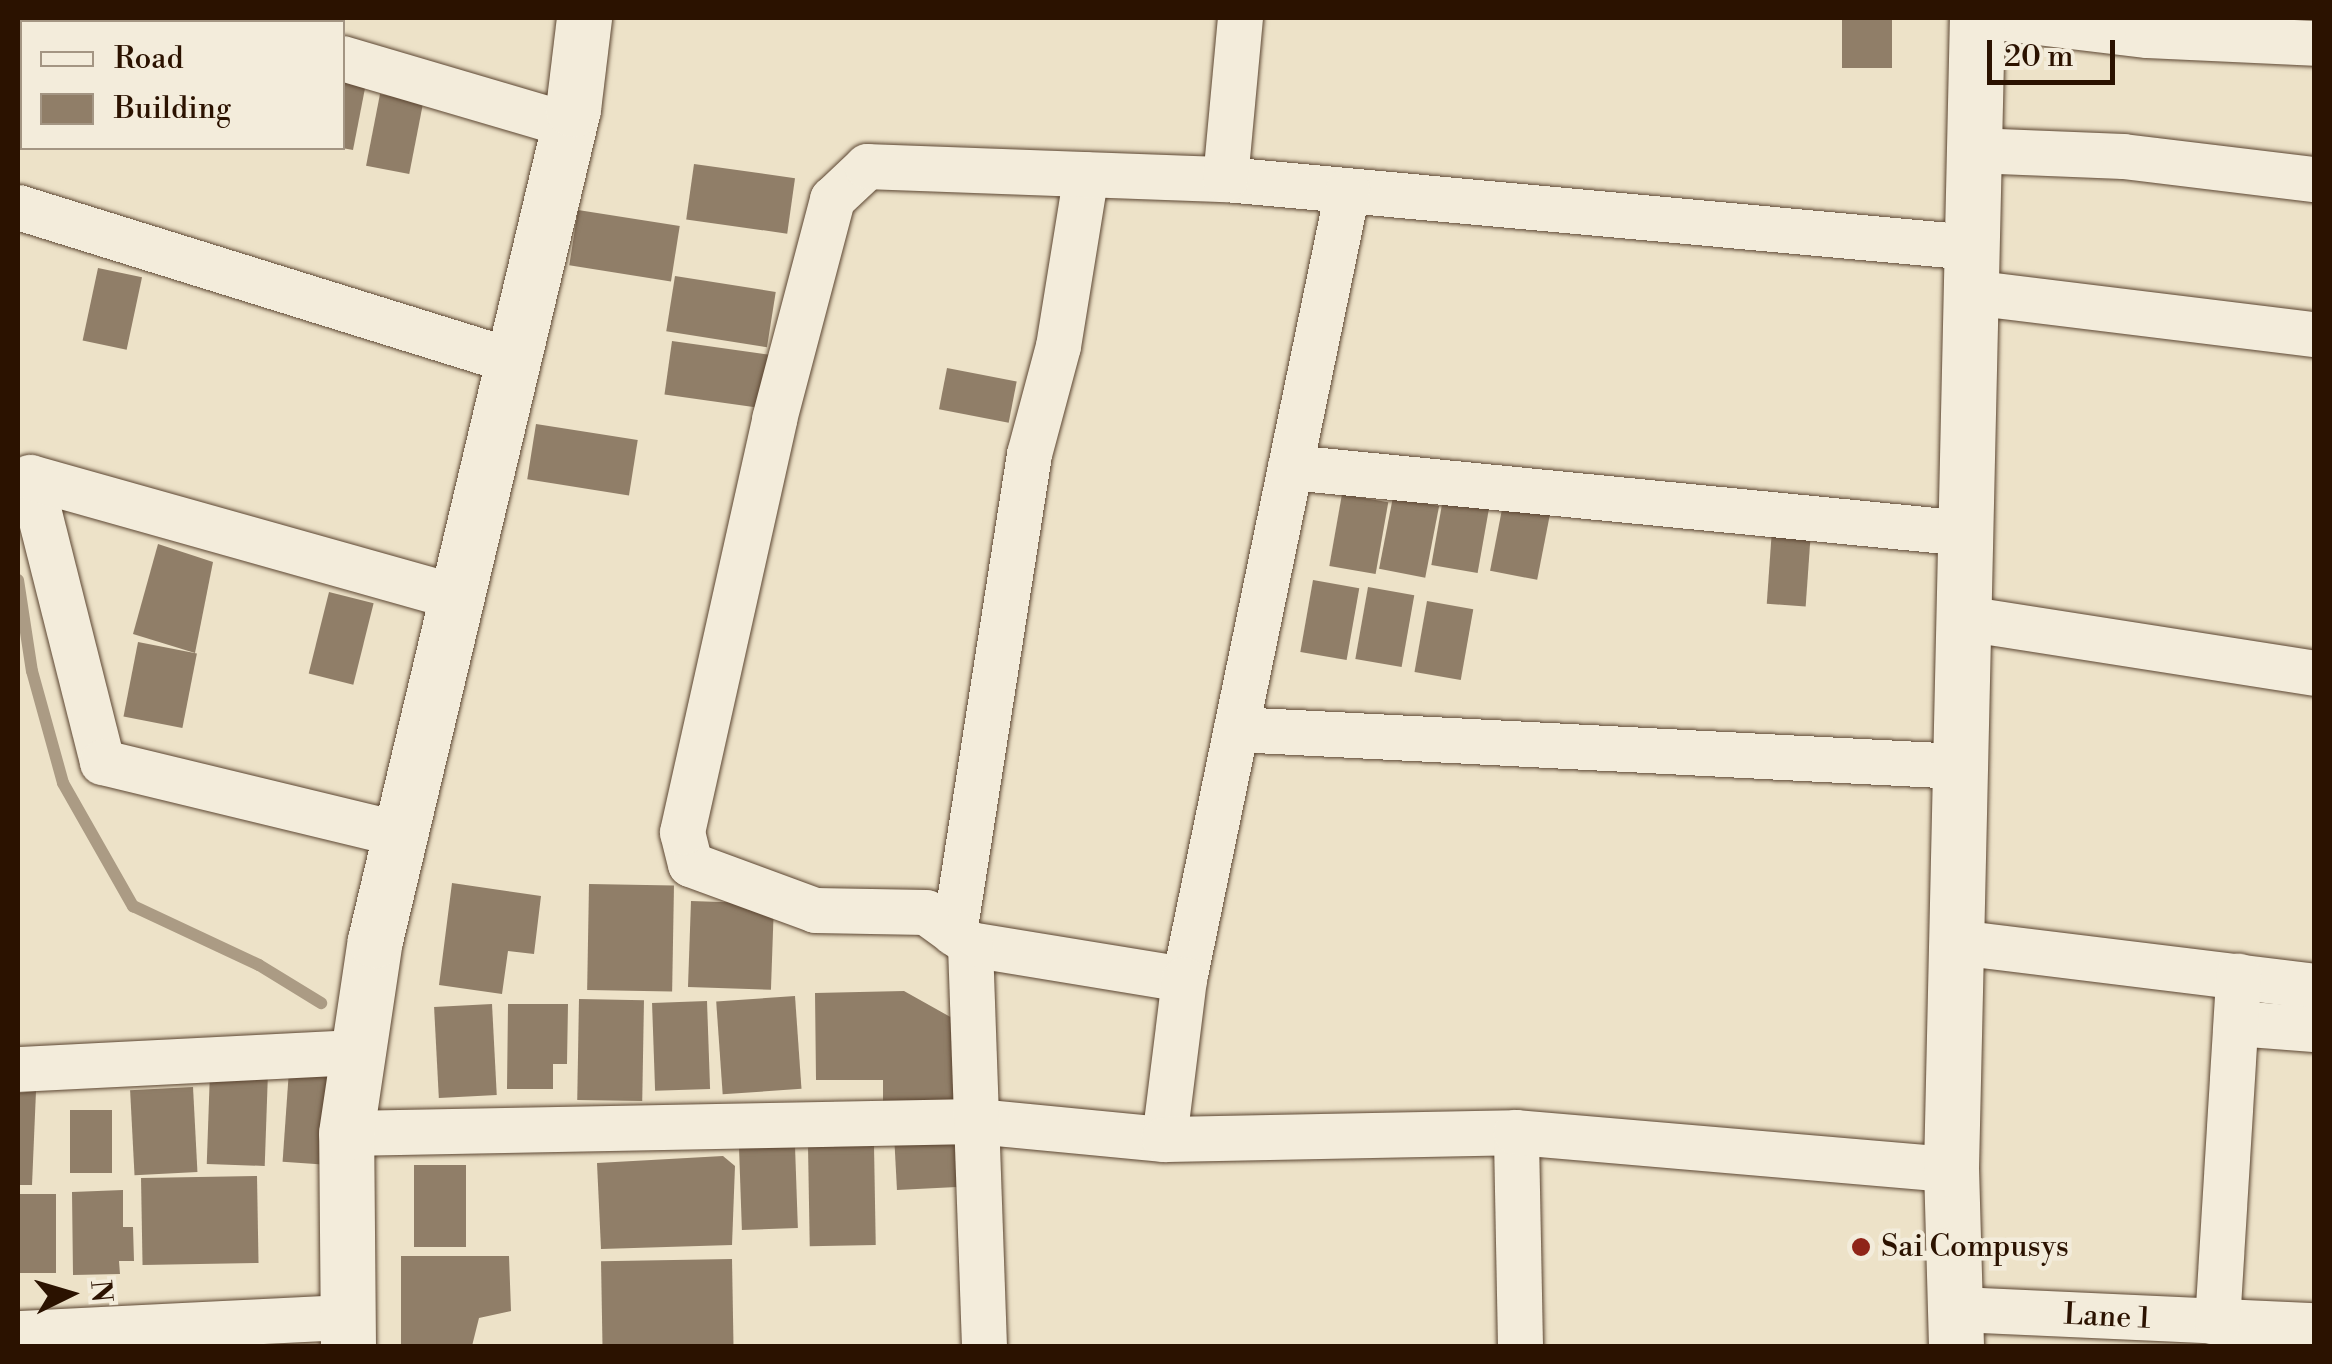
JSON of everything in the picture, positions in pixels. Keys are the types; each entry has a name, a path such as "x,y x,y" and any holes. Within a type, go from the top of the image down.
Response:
{"street":[{"path":"18,1332 348,1332 346,1133 358,1052 400,834 569,125 584,18"},
{"path":"1225,179 1240,18"},
{"path":"1958,1328 1952,1170 1977,18"},
{"path":"2004,18 2170,27 2314,43"},
{"path":"345,59 569,125"},
{"path":"1973,150 2124,156 2314,179"},
{"path":"1184,980 962,939 926,912 815,910 690,864 682,832 774,420 832,199 866,166 1225,179 1347,191 1971,270 2314,334"},
{"path":"984,1346 976,1121 962,939 1029,454 1058,346 1086,174"},
{"path":"1164,1140 1184,980 1347,191"},
{"path":"18,207 513,361"},
{"path":"1290,467 1965,533"},
{"path":"400,834 102,762 30,477 457,598"},
{"path":"1964,618 2314,673"},
{"path":"1236,729 1960,766"},
{"path":"1957,942 2314,986"},
{"path":"2217,1323 2238,976"},
{"path":"2236,1022 2314,1029"},
{"path":"18,1069 358,1052"},
{"path":"346,1133 976,1121 1164,1140 1516,1132 1952,1170"},
{"path":"1516,1132 1520,1346"},
{"name":"Lane 1","path":"1958,1328 2314,1325"}],"building":[{"path":"1842,18 1892,18 1892,68 1842,68"},
{"path":"345,74 367,78 353,150 345,149"},
{"path":"380,94 423,102 409,174 366,166"},
{"path":"694,164 795,178 787,234 686,219"},
{"path":"578,210 680,226 671,281 569,265"},
{"path":"98,268 142,277 127,350 83,340"},
{"path":"675,276 776,292 767,347 666,331"},
{"path":"672,341 774,355 766,409 664,394"},
{"path":"947,368 1017,382 1009,423 939,409"},
{"path":"536,424 638,440 629,495 527,479"},
{"path":"1444,493 1490,501 1478,573 1431,565"},
{"path":"1342,494 1388,502 1376,574 1329,566"},
{"path":"1393,497 1439,506 1425,578 1379,569"},
{"path":"1504,499 1551,508 1537,580 1490,571"},
{"path":"1772,529 1811,532 1806,607 1767,604"},
{"path":"158,544 213,562 195,653 133,634"},
{"path":"1313,580 1359,588 1347,660 1300,652"},
{"path":"1368,587 1414,595 1402,667 1355,659"},
{"path":"329,592 374,603 353,685 309,674"},
{"path":"1427,601 1473,609 1461,680 1414,672"},
{"path":"138,642 197,653 182,728 123,717"},
{"path":"452,883 541,896 534,954 508,951 502,994 439,985"},
{"path":"589,884 674,885 672,991 587,990"},
{"path":"691,901 774,904 771,990 688,987"},
{"path":"904,991 954,1019 955,1104 883,1104 883,1080 816,1080 815,993"},
{"path":"795,996 801,1089 723,1094 716,1002"},
{"path":"579,999 644,1000 642,1101 577,1100"},
{"path":"707,1001 710,1089 655,1091 652,1003"},
{"path":"492,1004 497,1095 439,1098 434,1007"},
{"path":"508,1004 568,1004 567,1064 553,1064 553,1089 507,1089"},
{"path":"289,1070 340,1074 333,1165 283,1162"},
{"path":"210,1071 268,1073 265,1166 207,1164"},
{"path":"193,1087 197,1172 135,1175 130,1090"},
{"path":"36,1091 32,1185 18,1185 18,1093"},
{"path":"70,1110 112,1110 112,1173 70,1173"},
{"path":"954,1132 957,1187 897,1190 894,1135"},
{"path":"874,1145 876,1245 810,1246 808,1146"},
{"path":"795,1146 798,1228 742,1230 739,1148"},
{"path":"723,1156 735,1166 732,1245 601,1249 597,1163"},
{"path":"414,1165 466,1165 466,1247 414,1247"},
{"path":"257,1176 259,1263 143,1265 141,1178"},
{"path":"123,1190 123,1227 133,1227 134,1261 119,1261 120,1274 73,1275 72,1192"},
{"path":"18,1194 56,1194 56,1273 18,1273"},
{"path":"401,1256 509,1256 511,1311 479,1318 472,1346 401,1346"},
{"path":"732,1259 734,1346 602,1346 601,1261"}],"waterway":[{"path":"18,580 32,671 63,783 133,906 259,965 321,1003"}],"place":[{"name":"Sai Compusys","path":"1861,1247"}]}
